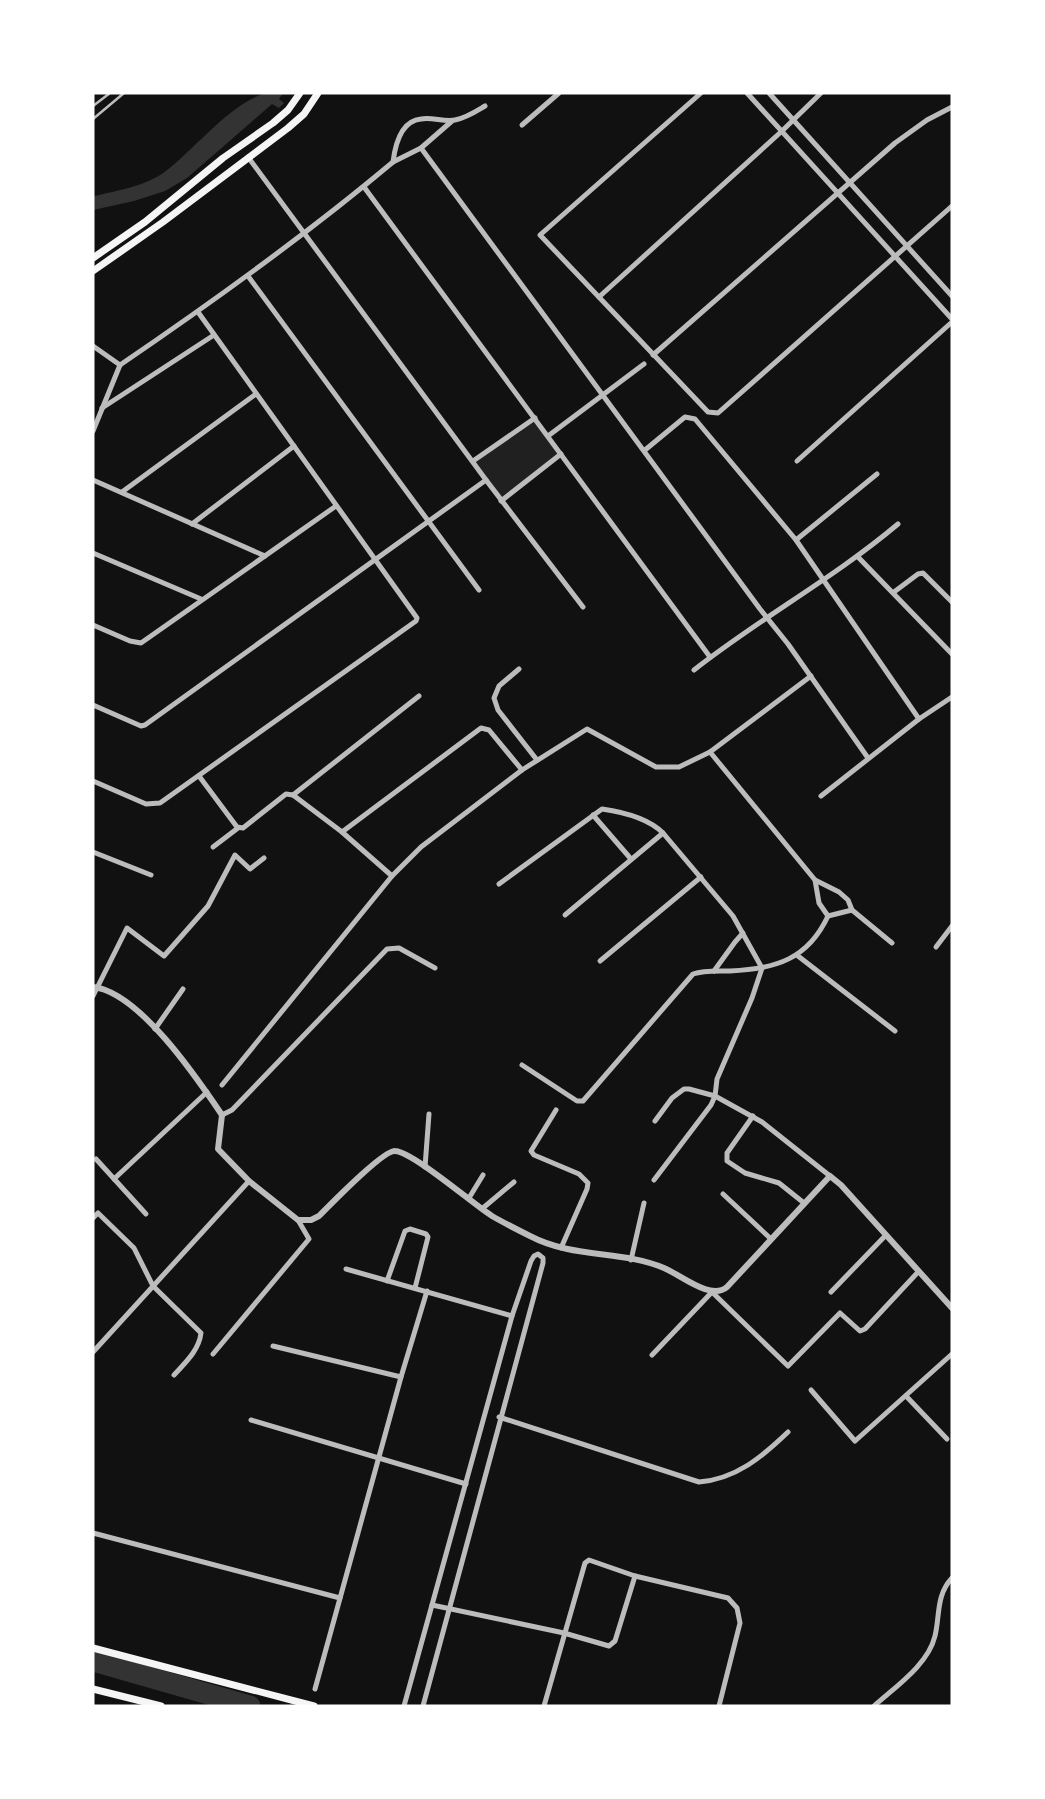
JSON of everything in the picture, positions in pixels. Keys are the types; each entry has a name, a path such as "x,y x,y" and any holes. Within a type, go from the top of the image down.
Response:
{"main road":[{"path":"93,258 145,222 288,110 300,93"},
{"path":"93,271 288,128 304,114 318,93"},
{"path":"240,146 248,157"},
{"path":"93,1648 314,1706"},
{"path":"93,1689 161,1706"}],"street":[{"path":"522,125 559,93"},
{"path":"701,93 540,235 703,409 713,414 718,413 952,206"},
{"path":"747,93 952,321 797,461"},
{"path":"769,93 952,296"},
{"path":"599,297 821,93"},
{"path":"393,162 395,143 408,125 422,118 452,121 466,117 485,106"},
{"path":"653,355 909,132 952,107"},
{"path":"93,431 120,365 248,276 393,162 421,148 452,121"},
{"path":"421,148 811,676 868,758"},
{"path":"248,157 583,607"},
{"path":"364,187 710,657"},
{"path":"248,276 479,590"},
{"path":"93,781 153,805 167,800 416,621 416,615 198,312"},
{"path":"102,408 214,335"},
{"path":"93,346 120,365"},
{"path":"548,436 644,364"},
{"path":"122,492 256,394"},
{"path":"645,450 685,417 695,419 796,540 919,719"},
{"path":"472,461 535,418"},
{"path":"192,524 294,446"},
{"path":"501,500 561,454"},
{"path":"796,540 877,474"},
{"path":"93,480 265,556"},
{"path":"93,705 141,726 145,725 486,480"},
{"path":"93,625 141,643 336,506"},
{"path":"694,670 766,617 858,557 898,524"},
{"path":"93,553 201,599"},
{"path":"858,557 952,654"},
{"path":"894,592 923,573 952,601"},
{"path":"519,669 499,686 494,698 498,710 537,760"},
{"path":"222,1085 392,876 421,847 522,770 587,729 656,767 668,769 687,764 710,752 811,676"},
{"path":"293,795 419,696"},
{"path":"821,796 919,719 952,697"},
{"path":"342,832 481,728 489,730 522,770"},
{"path":"710,752 815,880 839,892 848,900 852,910 891,943"},
{"path":"200,776 240,828"},
{"path":"213,847 286,794 293,795 342,832 392,876"},
{"path":"499,884 602,809 652,823 733,916 762,968 717,1079 715,1096 694,1129 654,1180"},
{"path":"593,815 631,859"},
{"path":"565,915 663,833"},
{"path":"93,852 151,875"},
{"path":"93,996 95,987 127,928 164,956 208,906 235,855 250,869 264,858"},
{"path":"600,961 701,877"},
{"path":"815,880 819,903 828,916"},
{"path":"522,1065 577,1101 583,1101 693,974 762,968 798,956 821,930 828,916 852,910"},
{"path":"936,947 952,926"},
{"path":"714,971 743,933"},
{"path":"222,1115 232,1110 387,949 399,948 435,968"},
{"path":"798,956 895,1031"},
{"path":"95,987 115,994 170,1041 222,1115 218,1149 249,1181 298,1220 309,1239 213,1354"},
{"path":"155,1029 183,989"},
{"path":"655,1121 672,1098 689,1088 715,1096 753,1116 793,1144 830,1176 952,1308"},
{"path":"114,1179 207,1092"},
{"path":"556,1110 531,1151 534,1155 579,1174 588,1183 560,1249"},
{"path":"425,1167 429,1114"},
{"path":"753,1116 727,1153 727,1161 746,1173 779,1183 804,1203"},
{"path":"298,1220 311,1220 319,1216 371,1166 392,1150 398,1151 425,1167 491,1215 531,1236 560,1249 663,1267 712,1293 788,1366 840,1313 860,1331 919,1271"},
{"path":"96,1159 146,1214"},
{"path":"469,1198 483,1175"},
{"path":"652,1355 712,1293 727,1287 830,1176"},
{"path":"93,1352 249,1181"},
{"path":"483,1208 514,1182"},
{"path":"723,1194 771,1239"},
{"path":"631,1260 644,1203"},
{"path":"93,1208 95,1216 134,1248 153,1286 201,1333 194,1353 174,1375"},
{"path":"387,1281 404,1232 407,1229 418,1231 429,1236 415,1288"},
{"path":"831,1292 886,1236"},
{"path":"404,1706 512,1316 531,1261 538,1254 543,1258 543,1263 499,1417 423,1706"},
{"path":"346,1269 512,1316"},
{"path":"315,1689 401,1377 428,1291"},
{"path":"273,1346 401,1377"},
{"path":"811,1390 855,1441 952,1354"},
{"path":"906,1396 947,1439"},
{"path":"499,1417 699,1482 719,1480 737,1473 765,1454 788,1432"},
{"path":"251,1420 466,1484"},
{"path":"93,1533 340,1598"},
{"path":"544,1706 586,1562 589,1560 635,1576 728,1598 737,1608 740,1623 719,1706"},
{"path":"432,1605 565,1633 602,1645 613,1645 635,1576"},
{"path":"874,1706 922,1660 935,1637 940,1598 952,1578"}],"lane":[{"path":"93,107 110,93"},
{"path":"93,118 124,93"}],"shaded area":[{"path":"268,93 283,93 279,99 284,103 279,108 272,104 187,178 165,191 93,210 93,194 95,196 132,187 158,176 228,115 255,97"},
{"path":"535,418 561,454 501,501 473,461"}],"waterway":[{"path":"93,1661 250,1706"}]}
